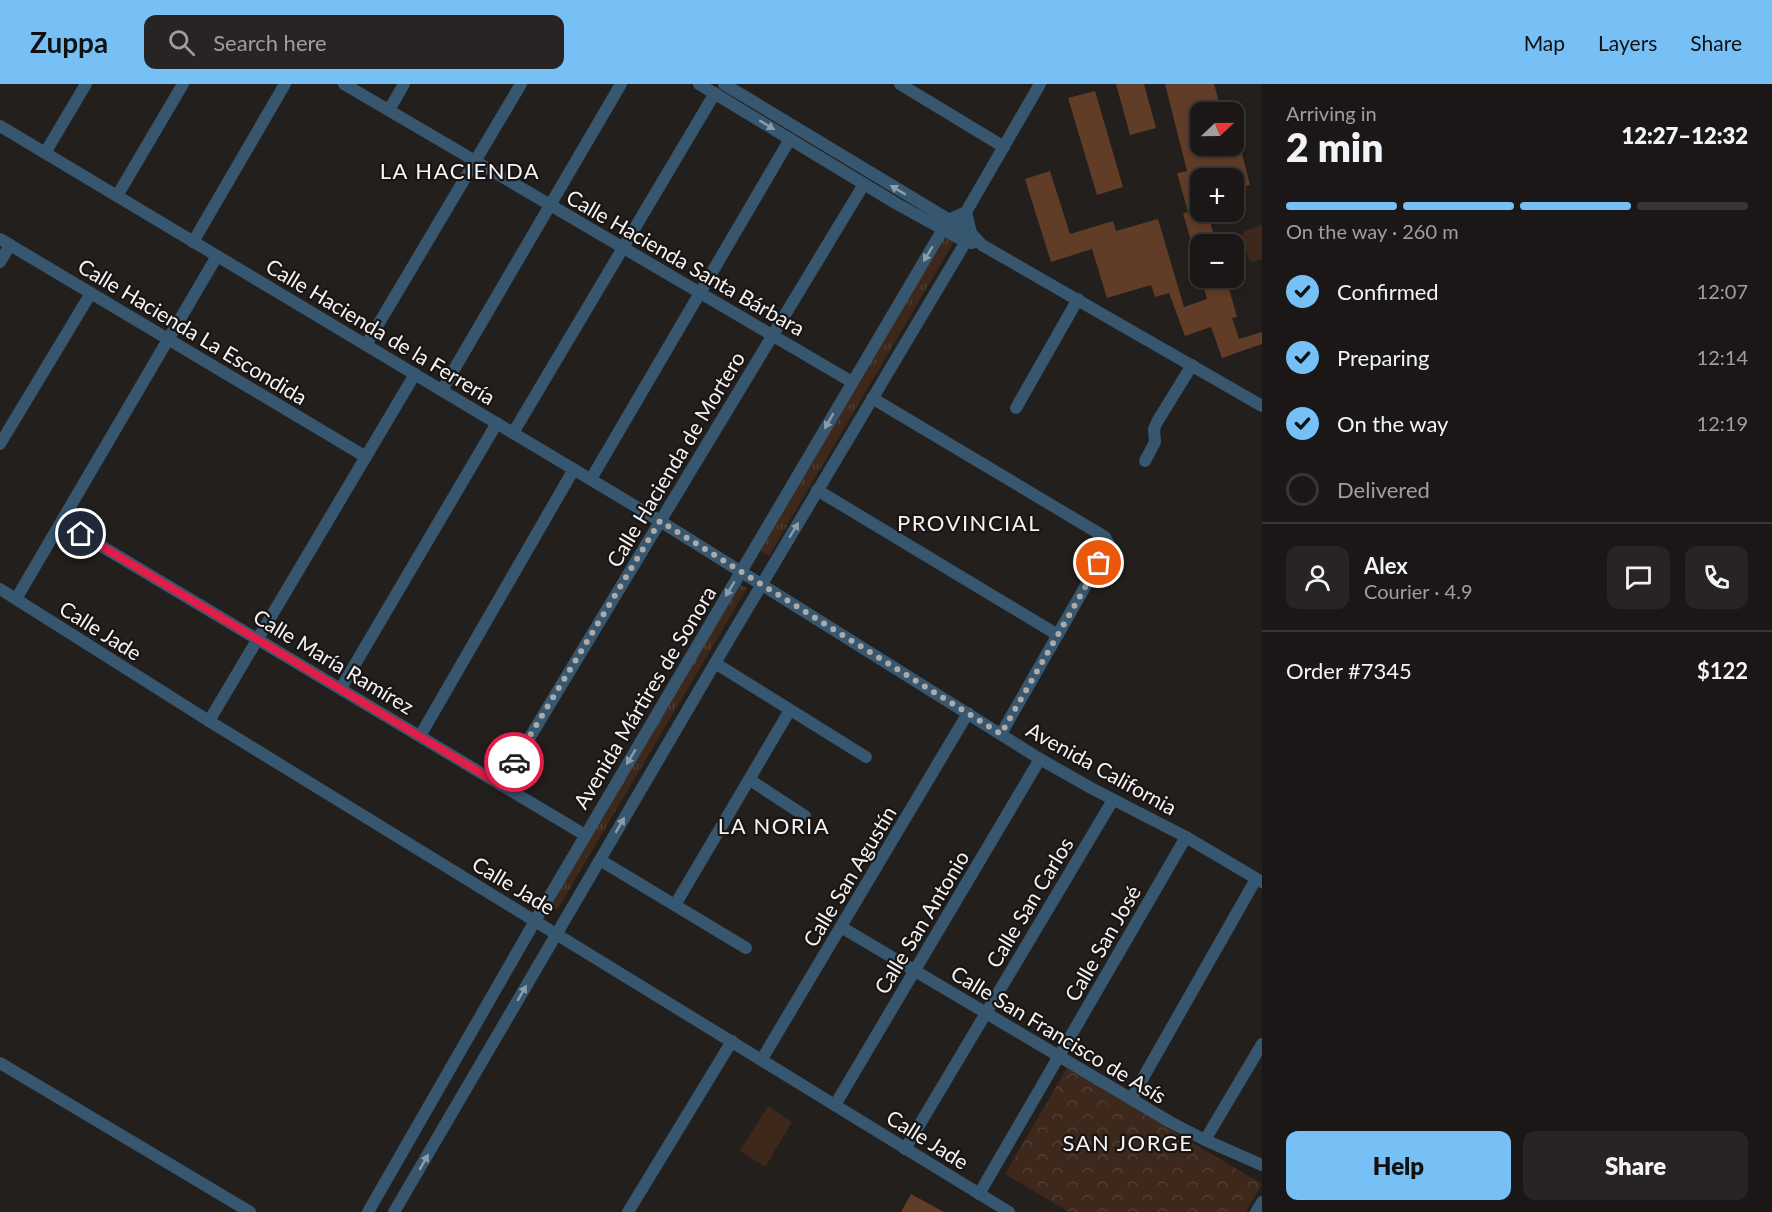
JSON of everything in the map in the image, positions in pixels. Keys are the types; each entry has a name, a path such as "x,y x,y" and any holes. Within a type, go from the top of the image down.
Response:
{"street":[{"path":"45,153 86,84"},
{"path":"117,196 183,84"},
{"path":"193,242 285,84"},
{"name":"Calle Hacienda Santa Bárbara","path":"344,84 852,382"},
{"path":"389,110 404,84"},
{"path":"366,345 521,84"},
{"path":"442,390 621,84"},
{"path":"699,84 714,93 738,93 790,139 864,184 945,224"},
{"path":"724,84 945,224 1262,406"},
{"path":"900,84 1004,147"},
{"path":"945,224 966,212 1040,84"},
{"path":"513,433 714,93"},
{"name":"Calle Hacienda de la Ferrería","path":"0,126 741,571"},
{"path":"591,479 790,139"},
{"name":"Calle Hacienda de Mortero","path":"501,785 864,184"},
{"path":"966,212 969,238"},
{"name":"Avenida Mártires de Sonora","path":"368,1212 585,835 945,224"},
{"name":"Avenida Mártires de Sonora","path":"394,1212 817,490 969,238"},
{"path":"0,262 5,242"},
{"name":"Calle Hacienda La Escondida","path":"5,242 366,457"},
{"path":"16,599 217,256"},
{"path":"0,444 91,293"},
{"path":"1016,408 1078,299"},
{"path":"1145,461 1155,442 1154,429 1157,422 1192,365"},
{"path":"209,721 415,374"},
{"path":"872,398 1105,537 1109,545 1001,734"},
{"path":"341,688 497,423"},
{"path":"420,736 574,469"},
{"path":"817,490 1058,635"},
{"name":"Calle María Ramírez","path":"62,522 585,835"},
{"name":"Avenida California","path":"741,571 1040,759 1186,837 1259,881"},
{"name":"Calle Jade","path":"0,589 209,721 1009,1212"},
{"path":"715,663 866,757"},
{"path":"675,905 790,710"},
{"name":"Calle San Agustín","path":"762,1059 968,713"},
{"name":"Calle San Antonio","path":"835,1105 1040,759"},
{"path":"750,780 805,816"},
{"name":"Calle San Carlos","path":"905,1149 1113,800"},
{"name":"Calle San José","path":"979,1194 1186,837"},
{"path":"600,860 746,948"},
{"path":"1131,1099 1259,881"},
{"name":"Calle San Francisco de Asís","path":"841,927 1131,1099 1205,1140 1262,1165"},
{"path":"628,1212 732,1041"},
{"path":"1205,1140 1262,1044"},
{"path":"0,1063 250,1212"},
{"path":"1256,1212 1262,1202"}],"green space":[{"path":"1262,225 1262,259 1249,261 1243,234"},
{"path":"945,235 955,240 769,556 759,550"},
{"path":"737,583 747,588 557,910 548,904"},
{"path":"1067,1068 1262,1184 1246,1212 1069,1212 1005,1174"},
{"path":"768,1106 792,1122 765,1167 740,1151"}],"building":[{"path":"1116,84 1144,84 1156,128 1130,135"},
{"path":"1165,84 1214,84 1219,102 1190,102 1190,156 1243,156 1250,185 1244,186 1244,168 1190,168 1190,222 1210,222 1214,234 1190,234 1190,237 1183,213 1188,212 1177,173 1187,171"},
{"path":"1095,91 1123,187 1097,195 1068,98"},
{"path":"1050,171 1070,234 1113,221 1116,231 1158,219 1184,307 1207,299 1204,288 1229,288 1237,317 1232,318 1239,339 1262,332 1262,344 1222,358 1211,327 1185,336 1169,293 1155,297 1151,285 1107,298 1092,249 1051,262 1025,179"},
{"path":"911,1194 944,1212 901,1212"}],"way so far":[{"path":"514,762 660,521 1001,734 1099,563"}],"district":[{"name":"LA HACIENDA","path":"460,170"},
{"name":"PROVINCIAL","path":"969,522"},
{"name":"LA NORIA","path":"774,825"},
{"name":"SAN JORGE","path":"1128,1142"}],"route":[{"path":"81,534 501,785 514,762"}]}
